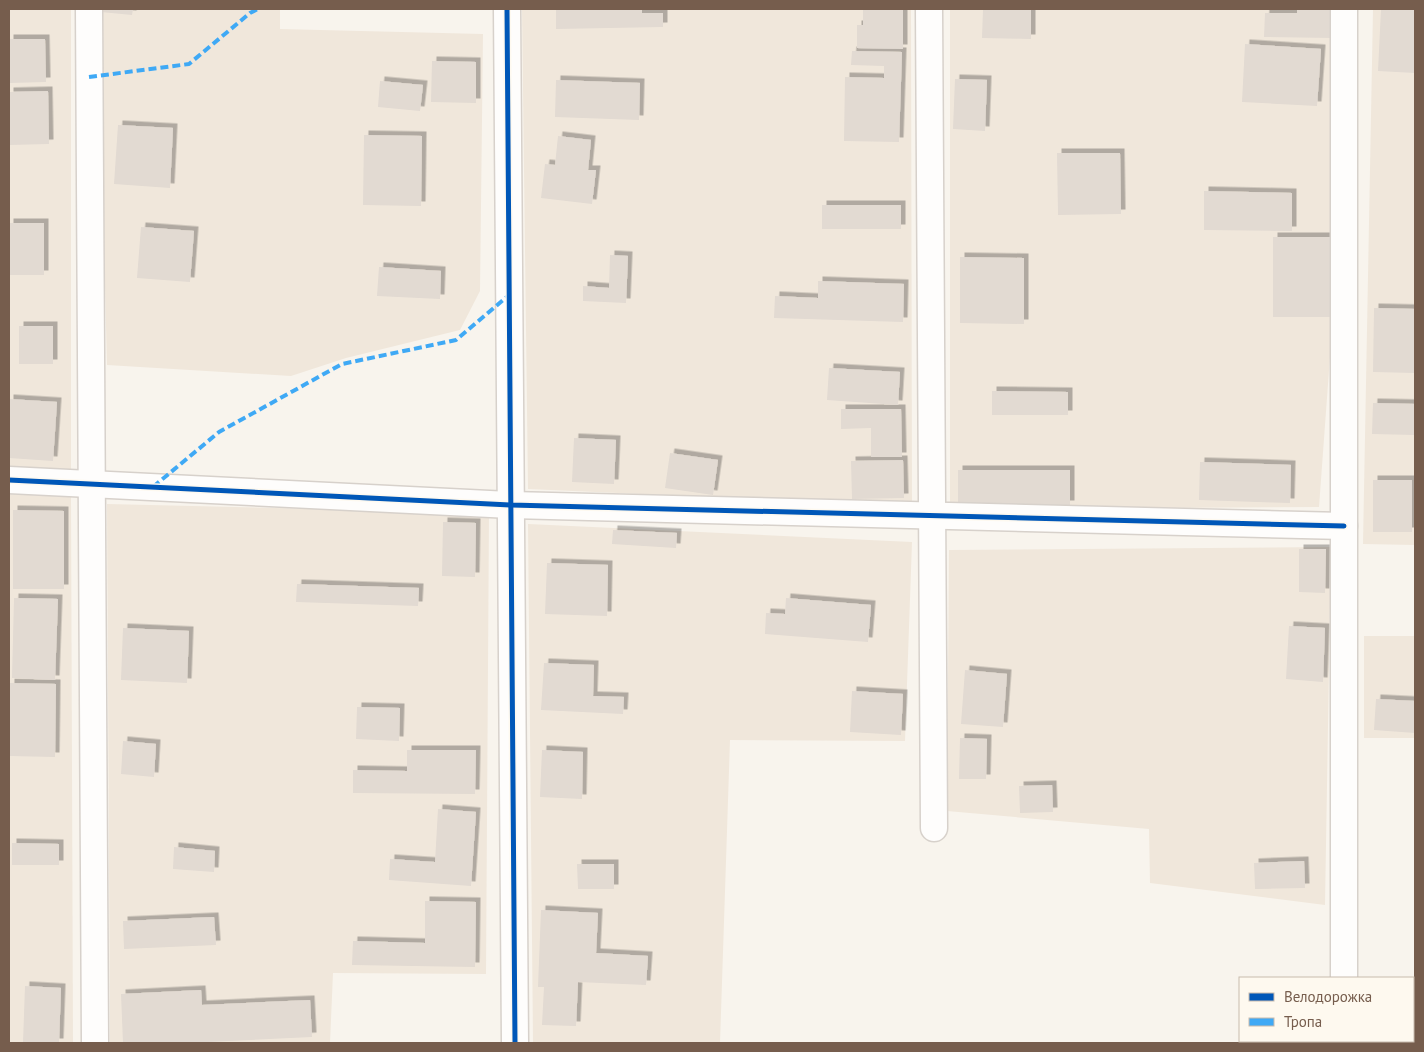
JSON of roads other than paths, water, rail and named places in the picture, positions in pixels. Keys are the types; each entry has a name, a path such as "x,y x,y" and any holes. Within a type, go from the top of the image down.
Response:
{"street":[{"path":"89,9 95,1043"},
{"path":"508,9 515,1043"},
{"path":"929,9 934,828"},
{"path":"1344,9 1344,977"},
{"path":"9,480 511,505 1344,526"}]}
